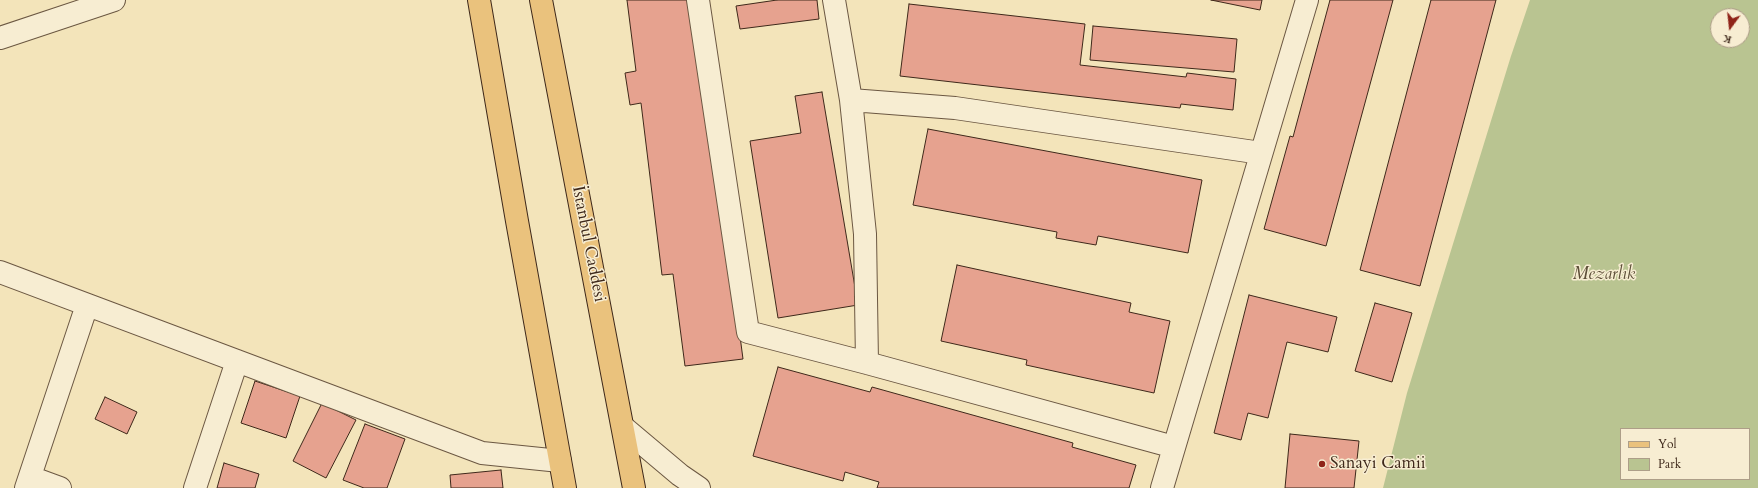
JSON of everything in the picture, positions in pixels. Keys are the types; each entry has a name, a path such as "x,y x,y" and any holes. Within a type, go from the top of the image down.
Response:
{"main road":[{"path":"479,0 565,488"},
{"name":"İstanbul Caddesi","path":"541,0 634,488"}],"street":[{"path":"0,38 114,0"},
{"path":"698,0 748,332 1174,446"},
{"path":"834,0 851,100 865,234 867,363"},
{"path":"1162,488 1307,0"},
{"path":"851,100 954,108 1261,154"},
{"path":"0,272 482,453 560,461"},
{"path":"60,488 28,483 87,305"},
{"path":"195,488 237,361"},
{"path":"623,427 680,475 699,488"}],"green space":[{"name":"Mezarlık","path":"1530,0 1758,0 1758,488 1383,488 1407,393 1511,56"}],"building":[{"path":"627,0 696,0 743,359 685,366 673,274 662,275 641,103 630,105 625,73 636,71"},
{"path":"777,0 817,0 819,19 740,29 736,6"},
{"path":"1211,0 1262,0 1260,10"},
{"path":"1330,0 1393,0 1326,246 1264,229 1290,136 1293,137"},
{"path":"1431,0 1496,0 1420,286 1360,270"},
{"path":"909,4 1085,24 1080,65 1186,77 1187,73 1236,79 1233,110 1181,104 1180,108 900,76"},
{"path":"1093,26 1237,39 1234,72 1090,60"},
{"path":"822,92 858,305 778,318 750,141 801,133 795,96"},
{"path":"928,129 1202,180 1188,253 1098,236 1096,245 1056,238 1057,232 913,205"},
{"path":"957,265 1131,303 1129,312 1170,321 1154,393 1026,365 1027,360 941,341"},
{"path":"1249,295 1337,317 1328,352 1287,342 1268,418 1248,413 1241,440 1214,433"},
{"path":"1375,303 1412,313 1392,382 1355,371"},
{"path":"778,367 870,392 872,387 1073,443 1072,447 1136,465 1129,488 877,488 879,482 845,472 843,481 753,456"},
{"path":"255,381 300,396 286,438 241,423"},
{"path":"105,397 137,412 127,434 95,419"},
{"path":"322,403 356,420 326,478 293,461"},
{"path":"365,424 405,439 387,488 364,488 343,480"},
{"name":"Sanayi Camii","path":"1290,434 1359,441 1354,488 1285,488"},
{"path":"224,463 259,474 255,488 217,488"},
{"path":"501,470 503,488 451,488 450,475"}],"place":[{"name":"Sanayi Camii","path":"1322,464"}]}
